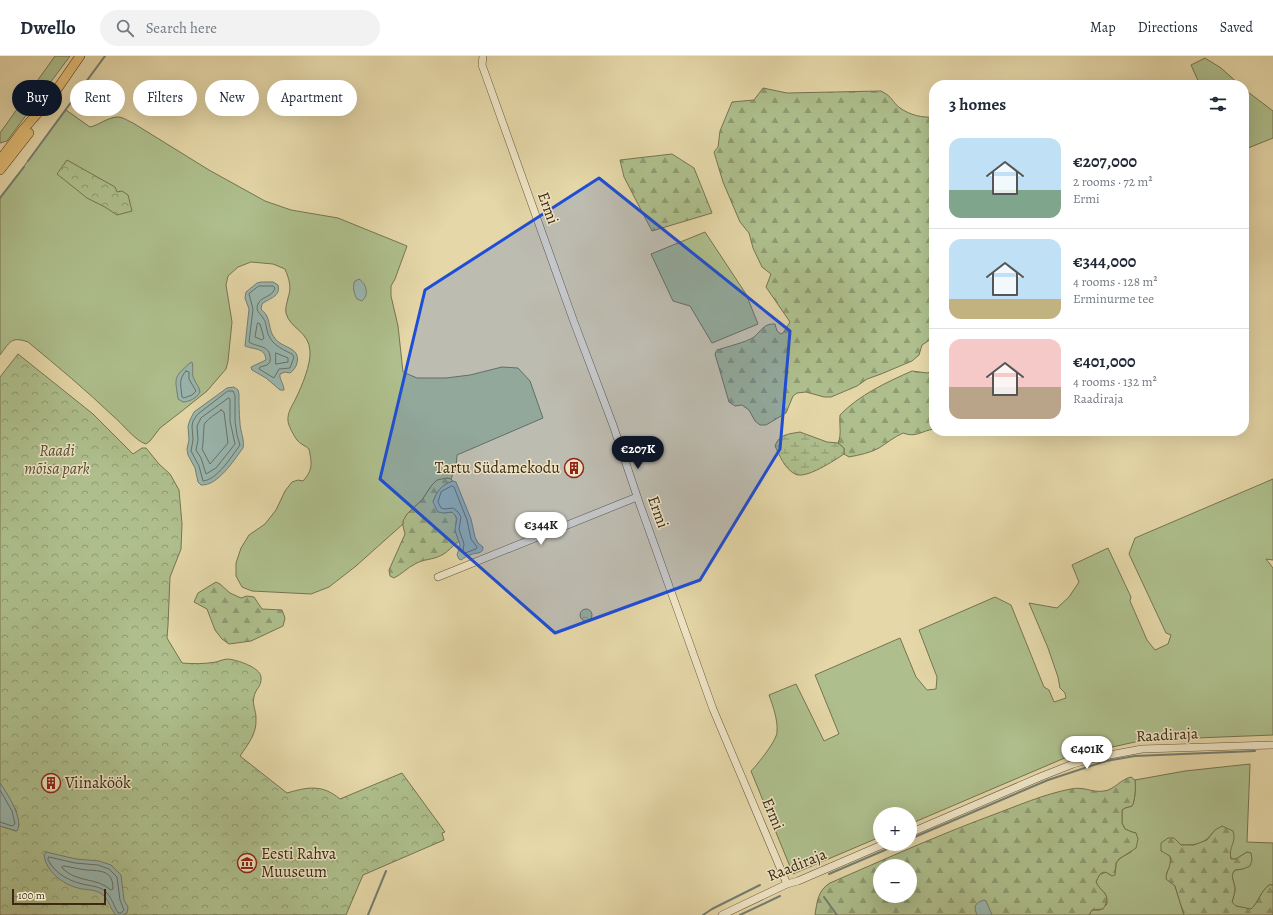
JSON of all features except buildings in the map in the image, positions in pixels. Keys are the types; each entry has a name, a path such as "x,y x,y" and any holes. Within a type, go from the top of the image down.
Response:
{"main road":[{"path":"1,164 22,131 51,98 80,56"}],"street":[{"name":"Ermi","path":"483,56 482,65 574,322 613,425 637,497 713,709 787,884"},
{"path":"438,577 637,497"},
{"name":"Raadiraja","path":"917,830 1040,777 1073,764 1099,757 1142,749 1273,745"},
{"name":"Raadiraja","path":"722,915 787,884 798,881 873,849"}],"highlighted area":[{"path":"599,178 790,331 780,449 700,580 555,633 380,479 425,290"}],"green space":[{"path":"55,56 70,56 52,80 38,80"},
{"path":"1205,58 1221,68 1234,80 1198,80 1191,65"},
{"path":"763,88 787,93 881,91 888,95 900,108 912,114 929,117 929,340 922,345 919,355 912,361 867,379 857,386 831,397 824,397 806,392 797,393 793,396 786,413 766,425 760,425 755,421 749,410 742,405 735,406 729,402 715,354 717,350 751,339 763,328 771,324 775,324 777,331 781,334 790,322 766,287 771,274 762,267 753,248 749,233 740,222 723,182 714,152 718,147 720,131 732,102 754,100"},
{"path":"1249,93 1273,111 1273,138 1249,148"},
{"path":"66,110 70,113 70,116 74,116 90,127 114,117 124,118 209,170 265,201 291,210 338,218 407,246 391,286 391,296 398,326 403,372 417,378 446,378 470,375 502,367 518,368 530,381 543,418 457,455 456,466 451,479 447,478 432,485 422,500 407,514 403,524 356,566 329,587 311,594 252,591 242,587 236,576 236,563 241,548 249,535 265,524 276,510 285,491 292,482 298,480 303,481 309,473 311,466 309,449 297,440 288,421 289,412 306,375 310,351 309,344 303,334 291,323 286,313 290,287 285,269 273,264 251,262 238,267 228,276 226,285 232,322 226,369 207,391 160,428 146,444 133,436 117,419 28,342 22,340 11,341 0,355 0,198"},
{"path":"12,116 26,116 7,141 0,143 0,133"},
{"path":"672,154 694,168 712,213 652,231 624,177 620,160"},
{"path":"67,160 115,187 117,192 122,191 128,195 132,211 117,215 87,198 57,174"},
{"path":"705,232 746,294 758,324 712,343 690,306 673,301 651,254"},
{"name":"Raadi mõisa park","path":"18,354 93,414 133,454 142,448 146,448 159,464 170,474 179,490 182,524 181,549 170,577 167,638 182,663 207,663 228,659 248,665 260,673 261,680 254,700 256,718 255,729 240,756 287,793 302,789 315,788 327,791 340,799 402,773 445,832 442,833 444,840 363,875 346,915 0,915 0,826 16,831 19,825 16,810 0,783 0,377"},
{"path":"912,371 929,372 929,430 912,435 903,433 879,448 864,454 849,457 844,454 844,448 838,443 840,433 840,415 856,401 883,384"},
{"path":"800,432 827,442 838,443 844,448 844,454 813,472 800,475 795,474 785,465 775,446 782,437 788,434"},
{"path":"447,478 453,481 445,484 440,489 433,502 444,513 452,512 456,516 456,532 459,541 442,555 418,562 394,578 390,576 389,570 405,534 403,521 407,514 422,500 437,480"},
{"path":"1273,479 1273,560 1266,559 1273,568 1273,735 1144,740 1067,757 917,821 917,807 873,807 873,840 793,874 751,771 767,752 777,732 774,708 769,695 796,684 824,741 839,734 815,675 900,638 916,677 927,690 936,689 937,677 919,630 995,597 1011,605 1044,687 1049,690 1054,702 1066,698 1065,693 1060,688 1058,677 1048,648 1029,603 1057,608 1069,597 1079,582 1072,565 1108,548 1131,597 1130,601 1147,640 1155,650 1168,644 1171,635 1166,633 1129,554 1135,538"},
{"path":"216,582 230,593 241,598 247,596 254,597 262,609 282,610 285,618 283,626 251,641 229,644 222,639 215,630 207,609 194,602 198,593"},
{"path":"584,609 588,609 592,615 588,621 584,621 580,617 580,613"},
{"path":"1250,764 1247,842 1273,843 1273,885 1269,885 1266,888 1251,910 1236,906 1232,902 1235,886 1232,875 1235,870 1243,869 1247,852 1236,859 1231,859 1230,852 1215,830 1201,843 1181,845 1170,856 1171,863 1166,875 1175,886 1184,915 1089,915 1092,910 1100,910 1107,904 1105,893 1096,882 1099,875 1106,872 1112,876 1118,860 1131,852 1136,833 1125,829 1122,823 1122,810 1132,806 1133,804 1135,780 1185,771"},
{"path":"1131,777 1135,780 1135,797 1132,806 1122,810 1122,823 1125,829 1136,833 1138,839 1136,848 1119,859 1116,863 1115,875 1112,876 1104,872 1100,874 1097,879 1096,882 1105,894 1107,900 1103,909 1092,910 1089,915 815,915 817,901 826,886 873,864 873,903 917,903 917,859 885,859 903,851 917,851 917,845 1051,794 1076,788 1096,791 1108,790"},
{"path":"1222,826 1233,831 1234,839 1230,855 1231,859 1236,859 1247,852 1251,853 1252,860 1250,866 1235,870 1233,872 1232,877 1235,889 1232,902 1236,906 1251,909 1266,888 1269,885 1273,885 1273,915 1184,915 1175,886 1166,879 1170,856 1161,851 1161,843 1168,838 1174,838 1181,845 1194,845 1207,840 1215,830"}],"water":[{"path":"359,279 364,284 366,290 366,296 362,301 357,299 354,290 355,281"},
{"path":"273,282 278,285 278,292 276,295 262,304 261,309 267,316 271,331 277,341 293,350 297,357 297,364 293,371 290,373 285,372 280,374 284,390 280,390 266,378 252,370 251,367 266,360 265,356 261,351 245,346 249,309 245,298 246,292 257,283"},
{"path":"192,362 193,377 200,392 193,399 183,402 178,399 176,378"},
{"path":"234,387 238,390 239,394 240,426 243,448 219,477 207,484 201,485 198,482 195,468 188,455 188,426 190,420 194,412 227,388"},
{"path":"453,481 456,482 471,519 475,537 478,543 483,547 482,551 469,555 461,560 457,555 460,545 455,530 457,518 452,512 438,512 433,502 440,489 445,484"},
{"path":"0,783 17,813 19,826 17,831 0,826"},
{"path":"46,852 76,859 99,861 111,865 121,875 124,900 128,907 127,913 116,915 102,894 96,891 72,886 61,880 51,871 45,861 44,855"},
{"path":"984,900 986,901 992,915 977,915 975,907 979,902"}],"waterway":[{"path":"28,161 105,56"},
{"path":"0,198 24,167"},
{"path":"917,836 1048,780 1106,761 1135,756 1255,751"},
{"path":"829,874 883,851"},
{"path":"368,915 386,871"},
{"path":"703,915 760,885"},
{"path":"740,915 780,896"},
{"path":"824,897 837,915"}],"place":[{"name":"Tartu Südamekodu","path":"574,468"},
{"name":"Viinaköök","path":"51,783"},
{"name":"Eesti Rahva Muuseum","path":"247,863"}]}
